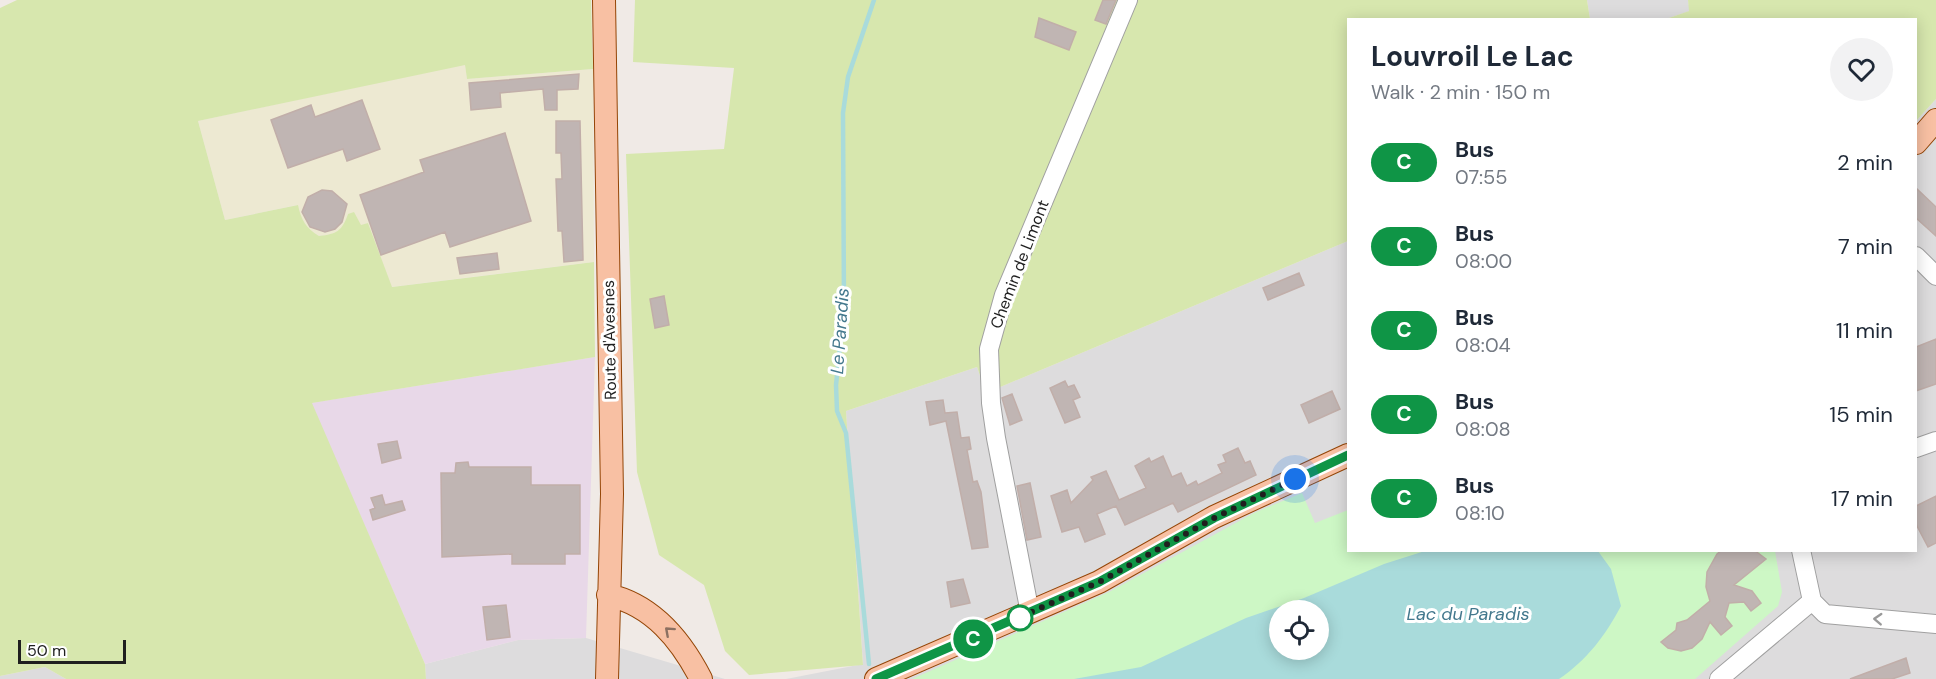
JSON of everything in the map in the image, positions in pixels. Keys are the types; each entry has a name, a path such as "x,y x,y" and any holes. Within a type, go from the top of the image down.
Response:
{"main road":[{"name":"Route d'Avesnes","path":"604,0 612,494 607,679"},
{"path":"1917,142 1936,120"},
{"path":"876,679 1099,582 1214,518 1347,455"},
{"path":"608,595 626,599 645,610 674,635 688,654 701,679"},
{"path":"688,654 718,679"}],"street":[{"name":"Chemin de Limont","path":"1030,613 996,438 991,403 989,349 1004,295 1128,0"},
{"path":"1917,257 1936,276"},
{"path":"1917,448 1936,441"},
{"path":"1801,552 1812,601 1825,614 1936,624"},
{"path":"1719,679 1812,601"}],"shaded area":[{"path":"1587,0 1688,0 1690,11 1669,18 1590,18"},
{"path":"465,64 467,79 593,69 594,262 391,287 368,223 361,226 348,214 343,228 335,234 319,236 308,229 300,217 297,205 225,220 198,121"},
{"path":"1936,99 1936,679 786,679 863,664 846,411 977,367 986,393 1347,241 1347,552 1917,552 1917,120"},
{"path":"595,357 586,638 518,640 425,664 311,403"},
{"path":"586,638 725,679 426,679 425,664 518,640"},
{"path":"45,667 66,679 0,679 0,676"}],"green space":[{"path":"17,0 591,0 593,69 467,79 465,65 198,121 225,220 298,205 305,223 319,236 338,231 348,214 354,212 361,225 368,223 392,287 594,262 595,357 312,403 425,664 426,679 66,679 45,667 0,676 0,8"},
{"path":"635,0 1587,0 1590,18 1347,18 1347,241 986,393 977,367 846,411 863,665 749,675 725,651 704,585 659,555 637,472 626,154 724,149 734,68 633,62"},
{"path":"1688,0 1936,0 1936,99 1917,120 1917,18 1669,18 1689,11"},
{"path":"1302,493 1315,523 1347,510 1347,552 1775,552 1782,592 1778,606 1695,679 912,679 1109,592 1254,513"}],"water":[{"name":"Lac du Paradis","path":"1422,552 1599,552 1611,569 1621,606 1594,647 1559,679 1074,679 1141,667 1246,618 1269,610 1269,660 1329,660 1329,600 1298,600 1384,564"}],"building":[{"path":"1103,0 1116,0 1106,24 1095,20"},
{"path":"1039,18 1076,32 1069,50 1035,37"},
{"path":"579,74 578,89 557,90 557,110 545,110 543,89 500,93 501,107 471,110 469,83"},
{"path":"362,100 380,149 347,161 343,149 288,168 271,120 311,105 315,117"},
{"path":"556,121 580,121 583,260 564,262 562,231 558,231 556,179 562,179 561,153 556,153"},
{"path":"505,133 531,221 450,247 445,232 381,255 360,195 424,172 420,160"},
{"path":"1917,189 1936,207 1936,236 1917,219"},
{"path":"322,190 332,191 347,204 342,222 335,229 325,232 310,227 302,212 308,197"},
{"path":"497,253 499,269 460,274 457,258"},
{"path":"1299,273 1304,285 1268,300 1263,288"},
{"path":"664,296 669,325 655,328 650,299"},
{"path":"1936,339 1936,384 1917,391 1917,347"},
{"path":"1065,381 1068,387 1074,385 1080,397 1073,400 1080,417 1065,423 1050,388"},
{"path":"1332,391 1340,409 1309,423 1301,405"},
{"path":"1012,394 1022,420 1010,425 1002,398"},
{"path":"943,400 945,413 957,412 961,438 969,437 971,449 967,450 973,482 977,481 981,492 988,547 972,549 946,421 930,425 926,402"},
{"path":"397,441 401,458 382,463 378,444"},
{"path":"1238,448 1245,463 1250,461 1256,475 1178,512 1173,503 1125,525 1116,506 1097,514 1105,534 1085,542 1079,527 1062,532 1051,496 1067,490 1071,503 1093,480 1091,477 1106,471 1119,500 1146,488 1135,466 1149,458 1151,462 1163,456 1172,477 1181,473 1187,486 1196,481 1198,485 1222,473 1218,465 1226,462 1223,455"},
{"path":"468,462 469,467 531,467 531,485 580,485 580,554 565,554 565,564 512,564 512,554 442,557 441,473 455,473 456,463"},
{"path":"1030,483 1041,537 1027,540 1017,486"},
{"path":"382,495 385,505 402,501 405,510 373,520 370,510 375,508 371,498"},
{"path":"1936,496 1936,543 1928,547 1917,526 1917,506"},
{"path":"1720,552 1757,552 1766,559 1734,585 1752,591 1761,603 1751,611 1744,602 1729,603 1725,617 1732,626 1721,635 1710,622 1702,639 1692,648 1681,651 1668,648 1661,642 1676,630 1677,623 1687,620 1710,601 1706,587 1707,572"},
{"path":"963,579 970,603 951,607 947,582"},
{"path":"506,605 510,637 487,640 483,607"},
{"path":"1906,658 1910,673 1892,679 1850,679"}],"waterway":[{"name":"Le Paradis","path":"869,664 846,433 837,411 836,385 844,308 843,113 848,77 874,0"}],"bus line":[{"name":"C","path":"876,679 1099,582 1214,518 1347,455"}],"route":[{"path":"1020,618 1011,621 1099,582 1214,518 1295,479"}]}
